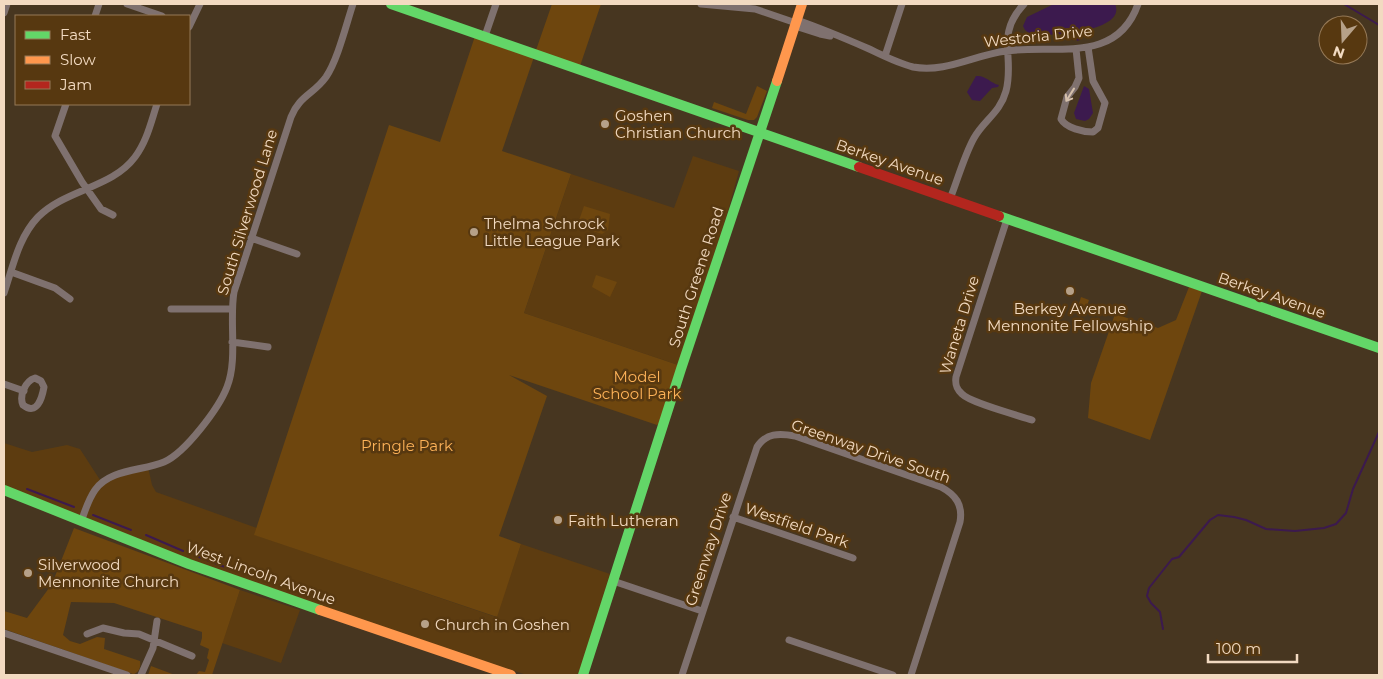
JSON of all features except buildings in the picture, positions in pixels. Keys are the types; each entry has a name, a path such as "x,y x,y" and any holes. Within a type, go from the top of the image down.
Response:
{"street":[{"path":"4,12 7,4"},
{"path":"126,4 159,15"},
{"path":"190,24 200,4"},
{"name":"South Silverwood Lane","path":"81,522 94,492 106,480 115,475 165,462 178,454 219,403 228,386 231,372 234,292 251,238 293,111 301,100 317,88 327,76 332,67 353,4"},
{"name":"Berkey Avenue","path":"391,4 1379,348"},
{"path":"485,36 496,4"},
{"name":"Westoria Drive","path":"701,4 755,9 796,23 822,29 904,64 932,68 943,68 980,56 1006,51 1088,47 1118,35 1130,21 1138,4"},
{"name":"South Greene Road","path":"583,675 802,4"},
{"path":"884,56 902,4"},
{"path":"950,199 974,138 1002,102 1008,76 1007,35 1014,16 1024,4"},
{"path":"1076,49 1079,78 1067,97 1061,118 1068,126 1086,132 1093,132 1098,128 1105,103 1093,81 1088,47"},
{"path":"66,105 55,136 101,209 113,215"},
{"path":"4,293 18,250 34,222 54,204 119,172 134,159 146,138 157,105"},
{"name":"Waneta Drive","path":"1007,219 956,377 956,383 957,389 966,398 1032,420"},
{"path":"251,238 297,254"},
{"path":"11,272 55,288 70,299"},
{"path":"171,309 232,309"},
{"path":"232,342 268,347"},
{"path":"4,384 24,391"},
{"name":"Greenway Drive South","path":"768,436 780,434 795,436 941,487 950,492 960,503 962,515 912,675"},
{"name":"Greenway Drive","path":"682,675 757,447 768,436"},
{"name":"West Lincoln Avenue","path":"4,490 81,522 241,583 511,675"},
{"name":"Westfield Park","path":"733,517 853,558"},
{"path":"613,581 702,611"},
{"path":"142,675 150,654 157,621"},
{"path":"87,634 98,629 108,628 124,633 139,634 192,656"},
{"path":"4,633 127,675"},
{"path":"789,640 893,675"}],"shaded area":[{"path":"1054,4 1115,4 1116,10 1111,20 1081,32 1080,40 1077,41 1073,33 1041,35 1029,33 1025,30 1023,26 1027,17"},
{"path":"976,76 983,77 999,85 992,88 980,101 972,100 967,92"},
{"path":"1084,86 1089,89 1093,113 1085,121 1076,119 1074,113"},
{"path":"693,156 739,171 726,218 678,365 524,313 571,174 674,208"},
{"path":"4,443 32,452 67,445 80,449 102,483 148,467 152,485 156,492 257,528 255,535 496,617 521,544 610,574 579,675 527,675 423,642 208,567 4,485"},
{"path":"240,590 300,610 281,663 222,643"}],"green space":[{"name":"Pringle Park","path":"552,4 601,4 579,69 535,54 502,151 571,174 524,313 678,365 659,424 657,425 509,375 547,396 499,536 521,544 497,617 254,535 389,125 440,142 476,33 535,53"},
{"path":"757,86 767,91 757,117 754,120 748,120 712,108 714,102 746,114"},
{"path":"584,206 610,214 608,230 602,234 577,226"},
{"path":"596,275 617,282 610,297 592,287"},
{"path":"1189,287 1202,291 1150,440 1088,418 1091,383 1115,314 1158,328 1176,320"},
{"path":"1081,297 1089,300 1085,312 1077,310"},
{"path":"74,528 240,590 212,675 196,675 199,671 205,672 209,660 207,658 209,649 200,645 202,632 114,603 71,602 63,635 70,641 80,644 97,637 105,638 104,649 140,661 139,669 133,674 4,629 4,611 27,618 52,584"},
{"path":"151,666 175,675 148,675"}],"waterway":[{"path":"1344,4 1379,25"},
{"path":"1163,629 1160,612 1147,596 1149,588 1172,559 1179,557 1210,520 1218,515 1234,517 1266,529 1295,531 1324,528 1336,524 1346,513 1353,489 1379,432"},
{"path":"27,489 74,507"},
{"path":"93,515 131,530"},
{"path":"146,535 183,551"},
{"path":"199,557 225,567"}],"traffic: fast":[{"path":"391,4 859,167"},
{"path":"583,675 681,369 777,81"},
{"path":"999,216 1379,348"},
{"path":"4,490 189,564 320,610"}],"traffic: slow":[{"path":"777,81 802,4"},
{"path":"320,610 511,675"}],"traffic: jam":[{"path":"859,167 999,216"}],"place":[{"name":"Goshen Christian Church","path":"605,124"},
{"name":"Thelma Schrock Little League Park","path":"474,232"},
{"name":"Berkey Avenue Mennonite Fellowship","path":"1070,291"},
{"name":"Faith Lutheran","path":"558,520"},
{"name":"Silverwood Mennonite Church","path":"28,573"},
{"name":"Church in Goshen","path":"425,624"}],"park label":[{"name":"Model School Park","path":"637,384"}]}
